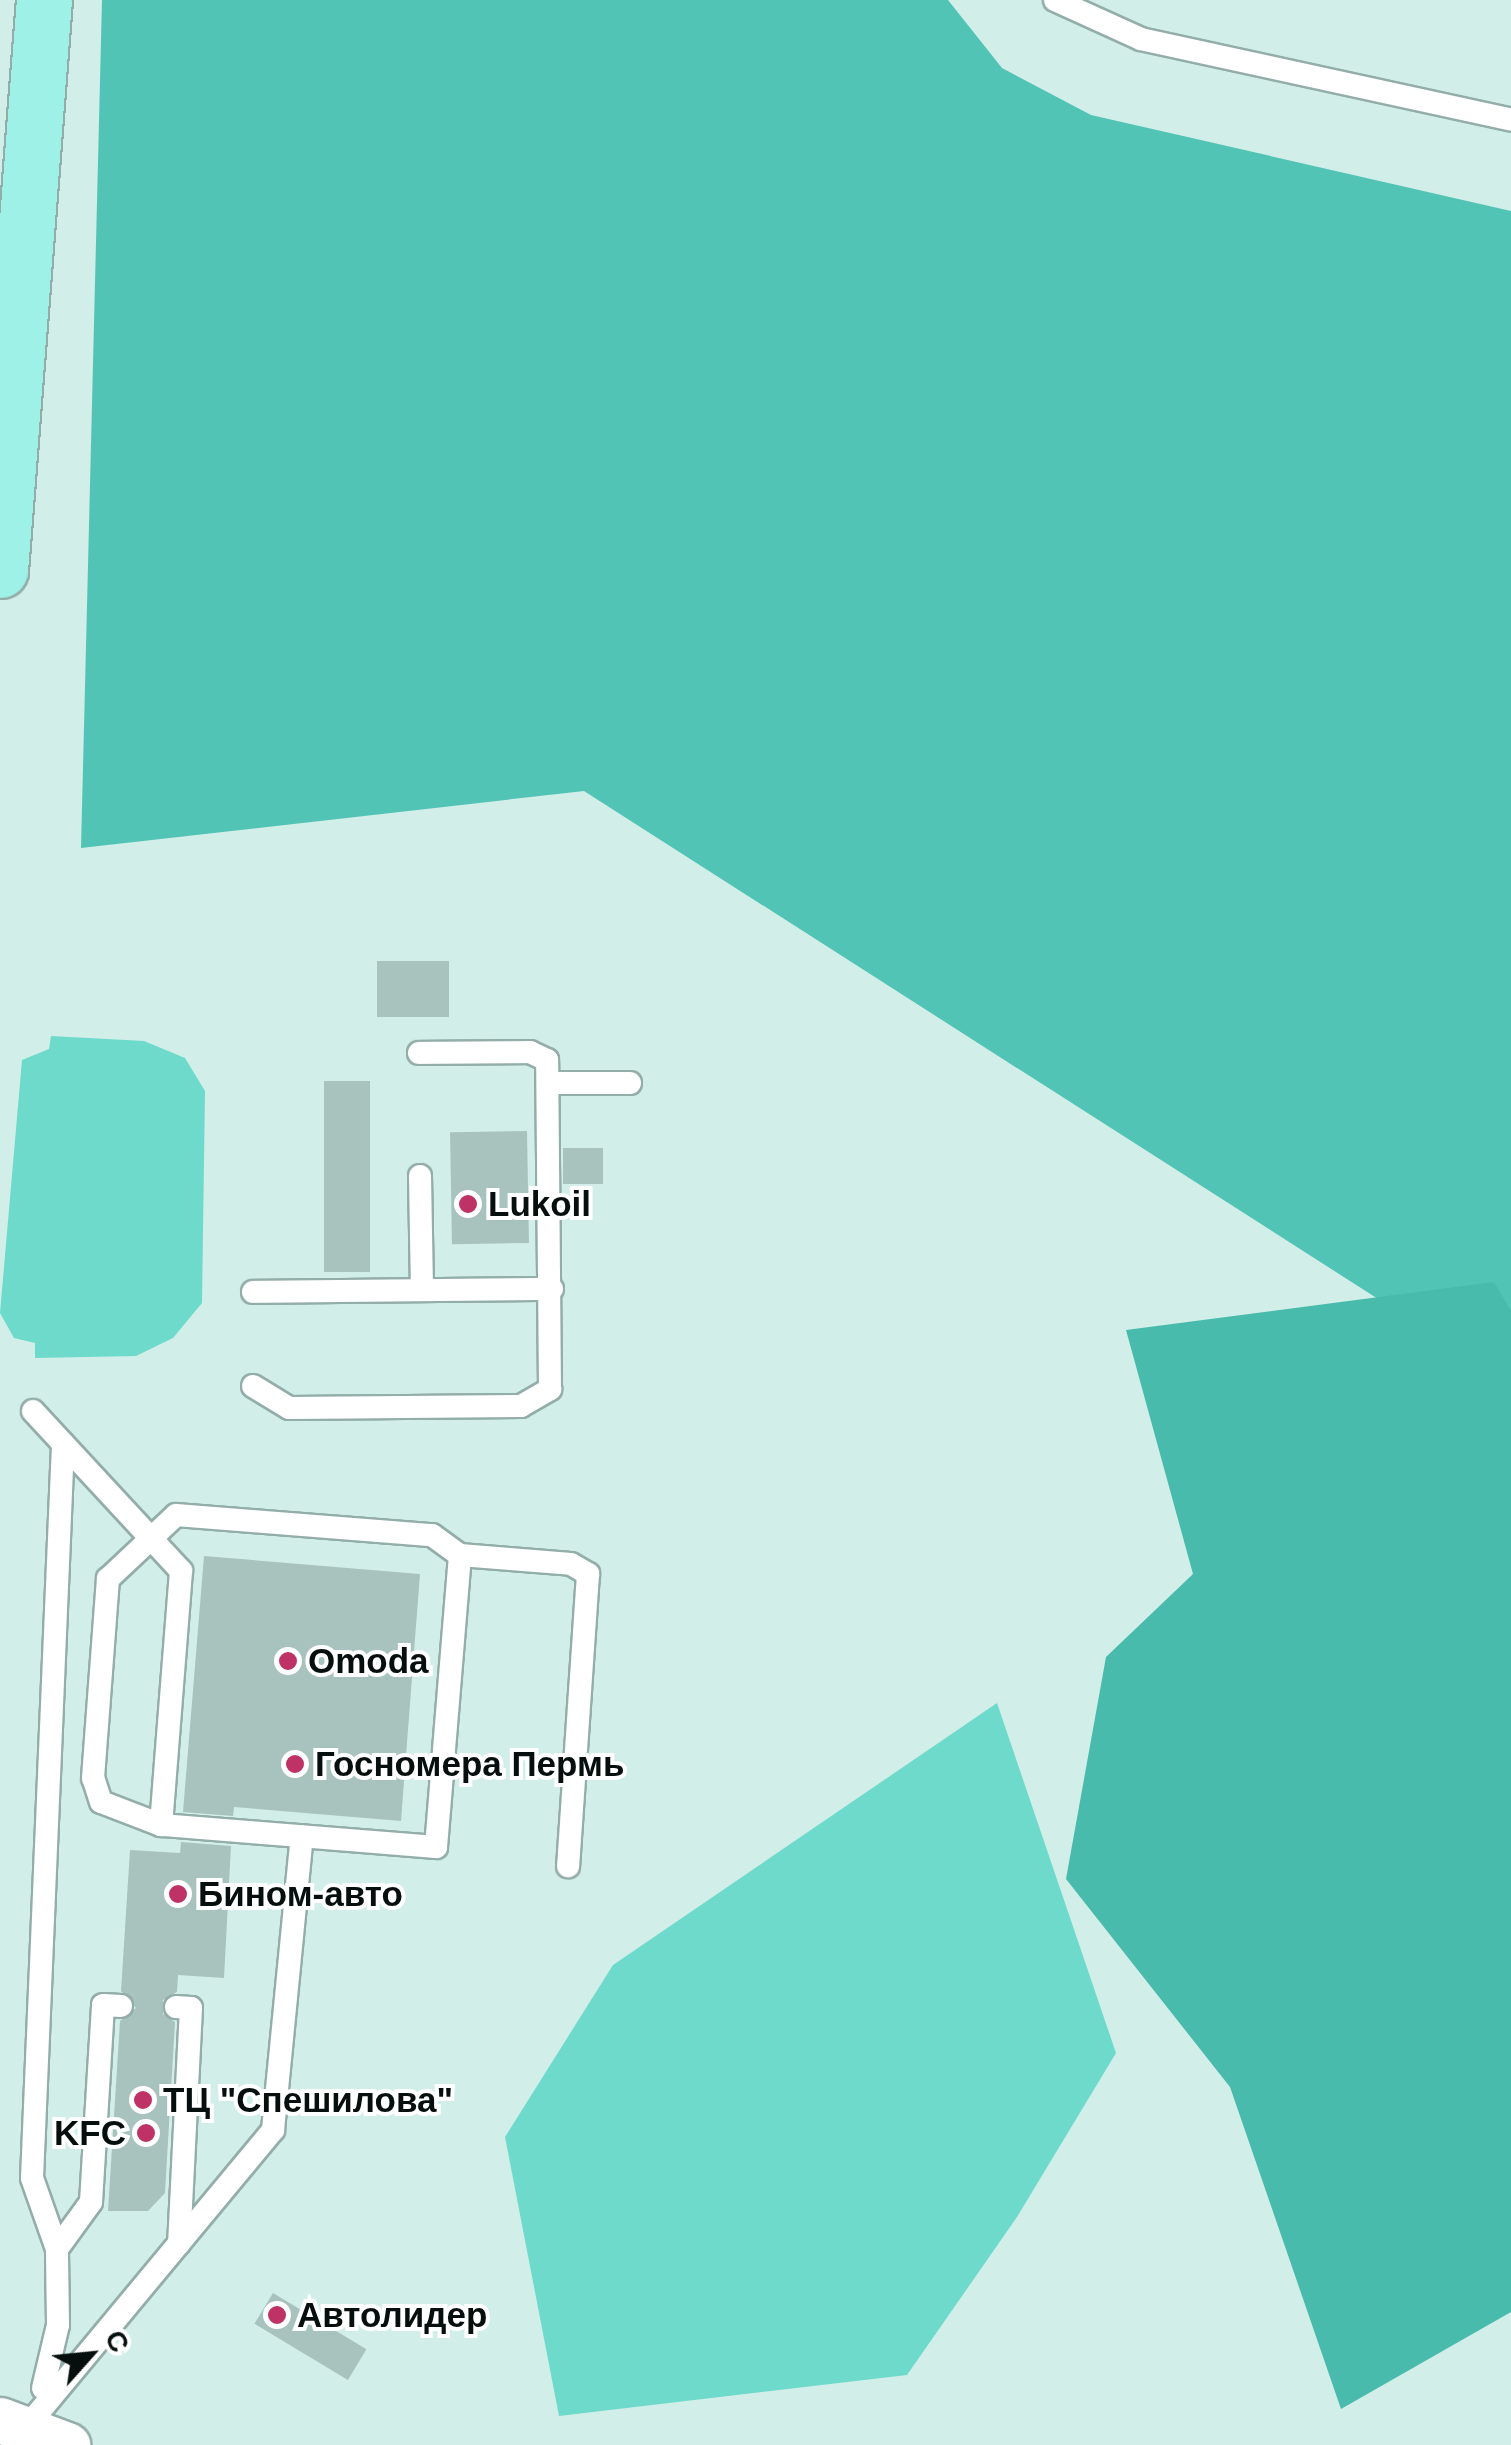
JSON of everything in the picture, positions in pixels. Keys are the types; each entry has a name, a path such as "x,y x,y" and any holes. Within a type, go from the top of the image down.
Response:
{"main road":[{"path":"0,570 44,0"}],"street":[{"path":"7,2424 67,2445"}],"lane":[{"path":"1056,0 1141,39 1511,120"},
{"path":"253,1386 289,1408 521,1406 550,1390 550,1083 540,1054 419,1053"},
{"path":"550,1083 630,1082"},
{"path":"420,1176 422,1290"},
{"path":"253,1292 552,1289"},
{"path":"32,1411 182,1571 161,1825"},
{"path":"43,2388 58,2325 57,2249 32,2178 63,1444"},
{"path":"460,1555 436,1847 161,1825 101,1802 92,1778 108,1579 176,1515 432,1536 460,1555 571,1564 588,1574 568,1866"},
{"path":"7,2424 179,2244 279,2116 302,1836"},
{"path":"57,2249 91,2202 104,2005 120,2006"},
{"path":"176,2007 192,2008 179,2244"}],"shaded area":[{"path":"102,0 948,0 1002,68 1091,115 1511,211 1511,1384 584,791 81,848"},
{"path":"51,1036 144,1041 185,1058 205,1091 202,1303 173,1338 136,1356 35,1358 35,1343 14,1338 0,1313 22,1060 49,1049"},
{"path":"1494,1282 1511,1311 1511,2312 1341,2409 1230,2087 1066,1879 1106,1657 1193,1574 1126,1330"},
{"path":"997,1703 1116,2053 1017,2217 907,2375 559,2416 505,2137 613,1965"}],"building":[{"path":"377,961 449,961 449,1017 377,1017"},
{"path":"324,1081 370,1081 370,1272 324,1272"},
{"path":"527,1131 529,1243 452,1244 450,1132"},
{"path":"563,1148 603,1148 603,1184 563,1184"},
{"path":"204,1556 420,1574 401,1821 234,1807 233,1816 183,1812"},
{"name":"ТЦ \"Спешилова\"","path":"181,1842 231,1846 224,1978 178,1975 177,1992 163,2000 163,2014 175,2022 165,2193 148,2211 108,2211 120,2021 136,2008 121,1991 130,1850 180,1853"},
{"path":"273,2293 366,2349 348,2380 254,2324"}],"place":[{"name":"Lukoil","path":"468,1204"},
{"name":"Omoda","path":"288,1661"},
{"name":"Госномера Пермь","path":"295,1764"},
{"name":"Бином-авто","path":"178,1894"},
{"name":"ТЦ \"Спешилова\"","path":"143,2100"},
{"name":"KFC","path":"146,2133"},
{"name":"Автолидер","path":"277,2315"}]}
